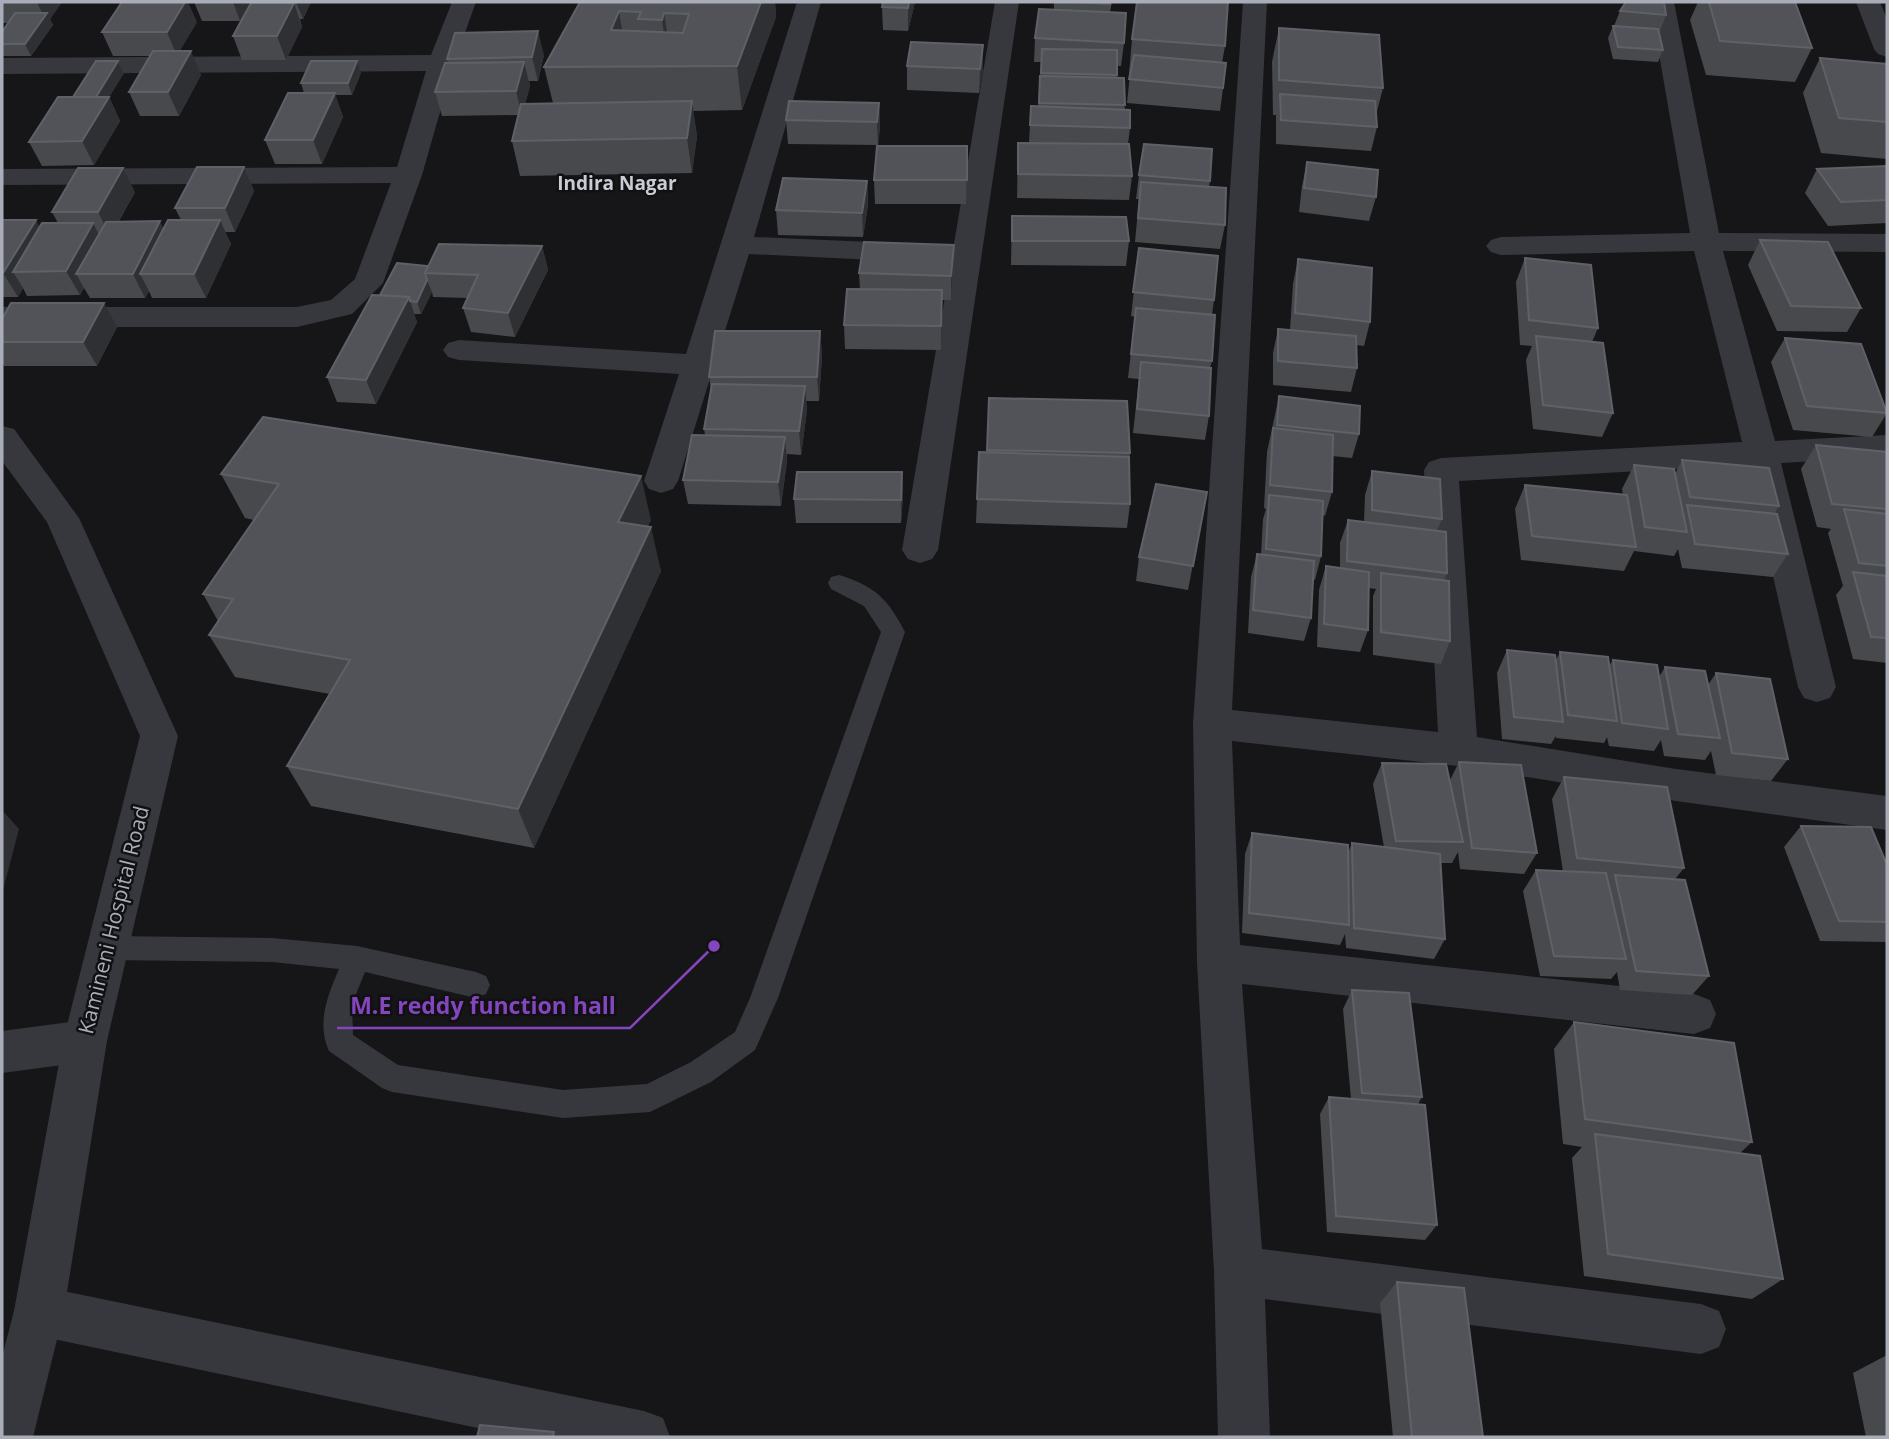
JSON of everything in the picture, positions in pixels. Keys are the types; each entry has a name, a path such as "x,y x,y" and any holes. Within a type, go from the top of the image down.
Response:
{"street":[{"path":"2,317 297,317 341,307 368,284 408,174 441,63 464,2"},
{"path":"661,481 737,245 810,2"},
{"path":"920,550 1007,2"},
{"path":"1244,1437 1240,1271 1219,962 1212,723 1255,2"},
{"path":"1662,2 1706,242 1761,451 1817,687"},
{"path":"1868,2 1887,49"},
{"path":"2,66 441,63"},
{"path":"2,177 408,174"},
{"path":"1501,246 1706,242 1887,243"},
{"path":"737,245 967,256"},
{"path":"460,350 697,365"},
{"name":"Kamineni Hospital Road","path":"2,438 62,518 159,736 85,1041 39,1311 7,1437"},
{"path":"1458,750 1441,470 1887,446"},
{"path":"1212,723 1458,750 1676,785 1887,813"},
{"path":"1219,962 1694,1014"},
{"path":"2,1052 85,1041"},
{"path":"1240,1271 1700,1329"},
{"path":"39,1311 644,1437"}],"lane":[{"path":"358,958 338,1004 339,1042 392,1079 563,1104 650,1098 701,1072 745,1041 764,998 893,632 883,611 870,595 839,583"},
{"path":"108,948 272,950 358,958 476,985"}],"building":[{"path":"122,2 185,2 167,32 102,32"},
{"path":"580,2 761,2 737,66 544,67","holes":["619,11 641,12 638,19 662,20 664,13 689,14 683,33 611,30"]},
{"path":"883,2 909,2 908,8 882,7"},
{"path":"1074,2 1110,2 1110,4"},
{"path":"1137,2 1228,2 1225,46 1132,39"},
{"path":"1626,2 1664,2 1666,15 1620,11"},
{"path":"1709,2 1795,2 1812,48 1720,41"},
{"path":"251,3 294,3 277,36 233,36"},
{"path":"1039,9 1126,13 1124,43 1035,38"},
{"path":"15,13 47,13 25,44 2,44 2,32"},
{"path":"1613,26 1658,29 1663,50 1618,47"},
{"path":"1279,28 1379,35 1383,88 1279,80"},
{"path":"538,31 532,57 447,59 455,33"},
{"path":"911,42 983,45 980,69 907,66"},
{"path":"1042,49 1117,50 1117,75 1041,73"},
{"path":"153,51 191,51 168,92 129,92"},
{"path":"1134,55 1226,63 1223,88 1129,79"},
{"path":"1820,58 1887,64 1887,122 1839,118"},
{"path":"96,61 118,61 96,97 73,97"},
{"path":"311,61 357,61 348,83 301,83"},
{"path":"524,62 516,91 435,92 445,63"},
{"path":"1040,76 1124,78 1125,105 1039,103"},
{"path":"288,93 335,93 313,140 265,140"},
{"path":"1280,94 1375,101 1377,127 1281,120"},
{"path":"58,97 109,97 82,141 29,142"},
{"path":"692,101 687,138 512,141 521,104"},
{"path":"789,101 879,103 877,122 786,120"},
{"path":"1031,106 1130,110 1130,128 1030,125"},
{"path":"1018,143 1129,144 1132,176 1018,174"},
{"path":"1144,144 1212,149 1210,181 1139,175"},
{"path":"877,146 967,146 967,180 874,180"},
{"path":"1307,162 1378,170 1376,197 1304,188"},
{"path":"1887,166 1887,200 1841,202 1817,169"},
{"path":"197,167 244,167 225,208 175,208"},
{"path":"78,168 123,168 98,212 52,212"},
{"path":"783,178 867,181 862,213 776,210"},
{"path":"1141,182 1226,188 1225,225 1138,218"},
{"path":"1012,216 1126,217 1129,241 1012,241"},
{"path":"2,220 36,220 3,273 2,273"},
{"path":"168,220 220,220 194,274 140,274"},
{"path":"160,221 133,274 76,274 106,222"},
{"path":"42,223 93,223 66,271 13,272"},
{"path":"1760,240 1828,242 1861,308 1791,306"},
{"path":"864,242 954,245 951,276 859,273"},
{"path":"439,244 542,246 508,313 463,308 478,275 425,273"},
{"path":"1139,248 1218,256 1214,300 1133,292"},
{"path":"1525,258 1591,265 1598,328 1529,320"},
{"path":"1298,259 1372,268 1370,322 1295,313"},
{"path":"397,263 428,266 425,273 427,280 417,302 410,301 409,297 380,295"},
{"path":"847,289 942,290 941,326 844,325"},
{"path":"372,295 409,297 366,380 327,377"},
{"path":"11,303 104,303 83,342 2,342 2,319"},
{"path":"1136,308 1215,315 1212,361 1131,354"},
{"path":"1278,329 1356,336 1357,368 1278,361"},
{"path":"715,331 820,331 817,377 709,377"},
{"path":"1536,336 1603,343 1613,413 1543,405"},
{"path":"1785,338 1861,344 1887,413 1807,406"},
{"path":"1141,362 1211,368 1209,416 1137,409"},
{"path":"712,384 805,386 799,431 704,429"},
{"path":"1279,396 1360,406 1359,434 1277,425"},
{"path":"989,398 1127,401 1130,453 987,450"},
{"path":"263,417 641,476 618,522 651,527 518,809 287,766 350,660 209,635 233,599 203,594 279,484 221,474"},
{"path":"1273,428 1333,435 1332,492 1270,485"},
{"path":"692,435 785,437 778,482 683,480"},
{"path":"1816,445 1887,452 1887,509 1832,504"},
{"path":"979,452 1129,457 1130,504 977,499"},
{"path":"1682,460 1769,468 1779,506 1690,497"},
{"path":"1634,465 1674,469 1687,532 1645,527"},
{"path":"1372,471 1440,479 1442,519 1372,510"},
{"path":"797,472 902,472 901,500 794,499"},
{"path":"1156,484 1207,492 1193,566 1139,557"},
{"path":"1525,485 1627,495 1636,547 1532,536"},
{"path":"1269,495 1323,501 1321,556 1266,549"},
{"path":"1687,505 1777,514 1788,554 1695,544"},
{"path":"1844,509 1887,514 1887,566 1859,563"},
{"path":"1348,520 1446,532 1447,573 1347,561"},
{"path":"1257,554 1314,561 1311,618 1253,610"},
{"path":"1326,566 1369,572 1368,630 1324,624"},
{"path":"1853,572 1887,576 1887,638 1871,637"},
{"path":"1381,573 1449,581 1450,641 1381,632"},
{"path":"1507,650 1555,655 1563,722 1514,717"},
{"path":"1560,652 1608,657 1617,721 1568,715"},
{"path":"1613,660 1657,665 1668,729 1622,723"},
{"path":"1665,667 1705,671 1720,738 1678,734"},
{"path":"1716,673 1770,679 1788,759 1732,753"},
{"path":"1459,762 1521,765 1537,853 1472,848"},
{"path":"1382,763 1446,764 1463,842 1396,841"},
{"path":"1564,777 1667,787 1684,868 1577,858"},
{"path":"1801,826 1871,827 1887,865 1887,922 1839,921"},
{"path":"1252,833 1348,845 1349,925 1249,913"},
{"path":"1352,843 1440,854 1445,939 1354,928"},
{"path":"1536,870 1606,873 1626,959 1554,956"},
{"path":"1615,875 1685,880 1709,976 1636,971"},
{"path":"1352,990 1409,993 1422,1097 1362,1093"},
{"path":"1574,1022 1734,1043 1752,1142 1585,1119"},
{"path":"1329,1097 1425,1105 1437,1225 1336,1216"},
{"path":"1595,1134 1760,1156 1783,1279 1608,1254"},
{"path":"1397,1282 1464,1288 1483,1437 1412,1437"},
{"path":"480,1425 554,1432 553,1437 477,1437"}],"place":[{"name":"M.E reddy function hall","path":"714,946"}],"district":[{"name":"Indira Nagar","path":"617,183"}]}
